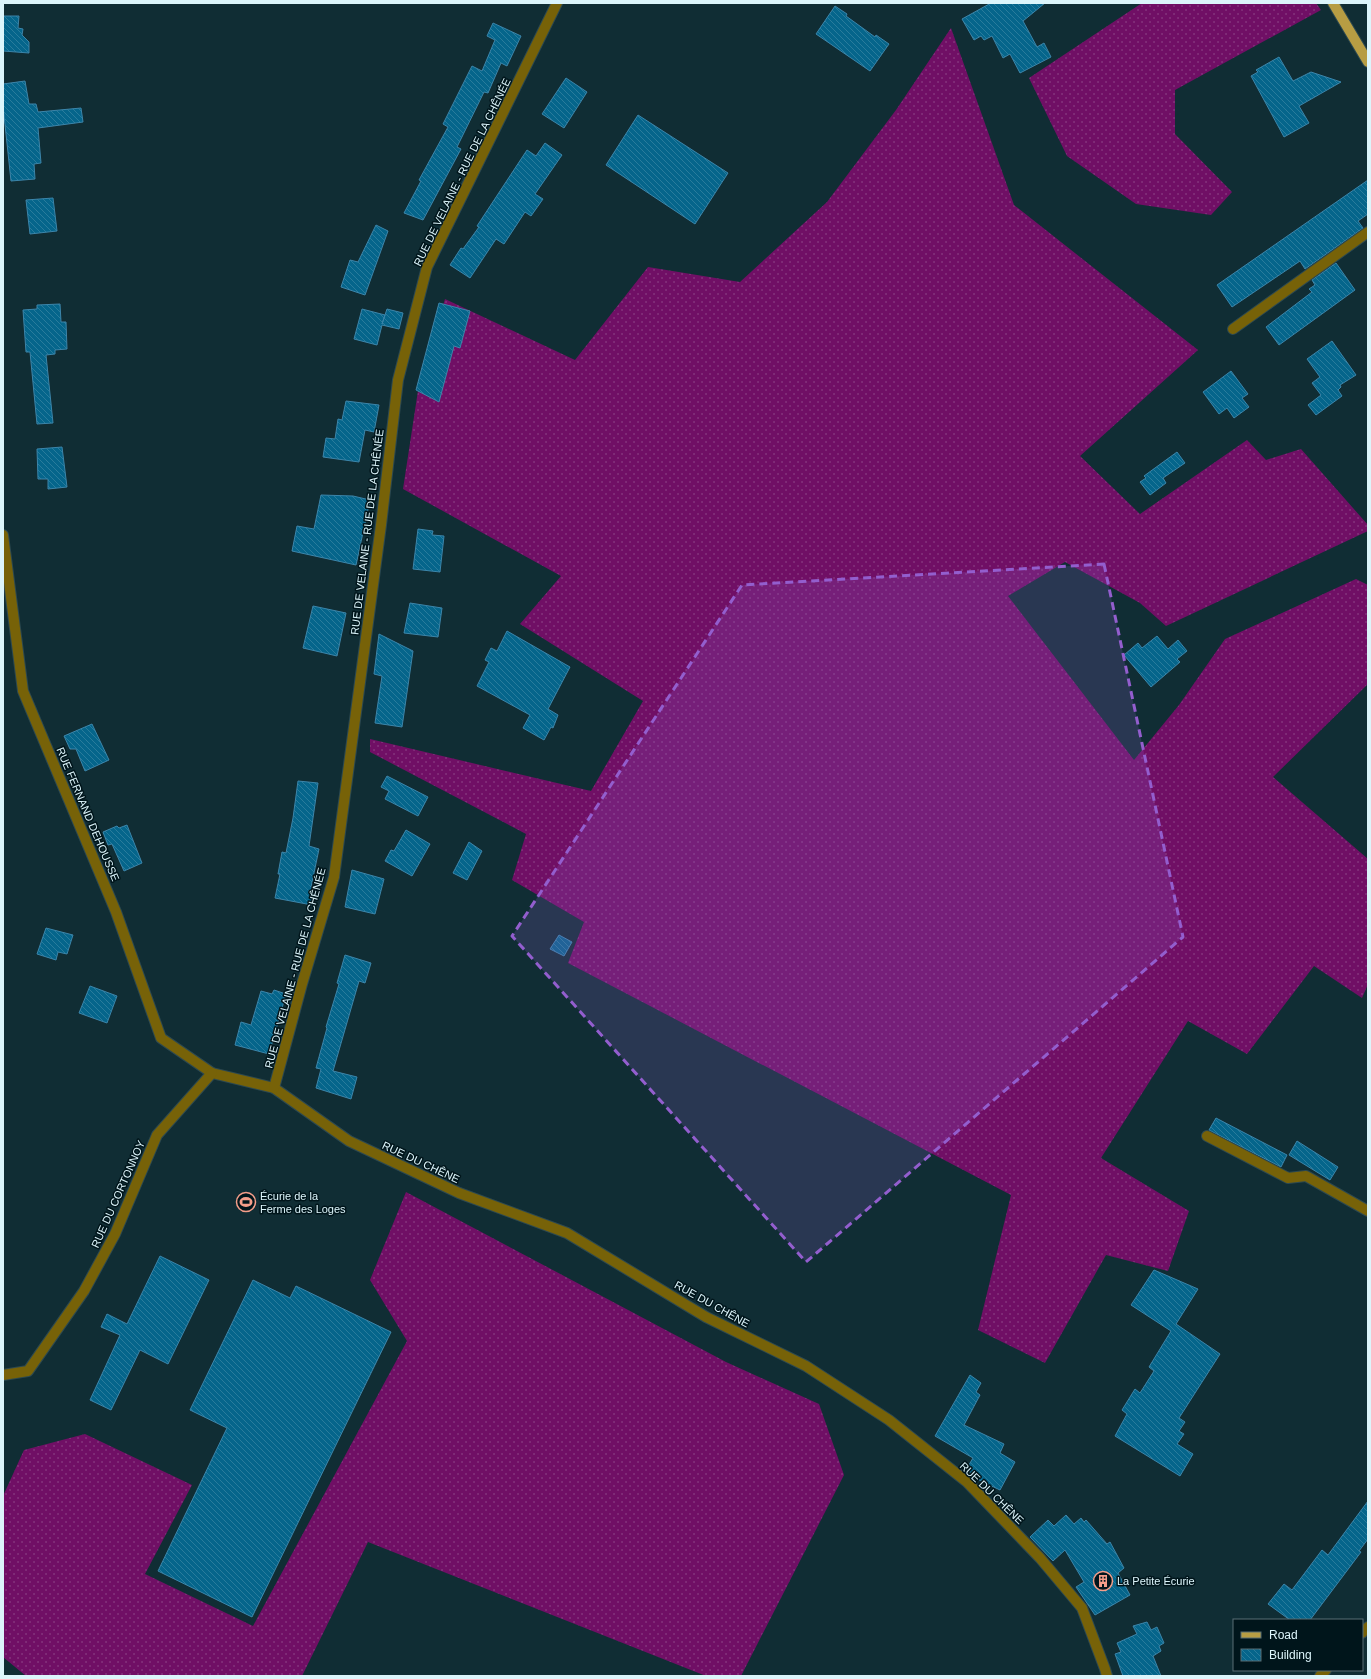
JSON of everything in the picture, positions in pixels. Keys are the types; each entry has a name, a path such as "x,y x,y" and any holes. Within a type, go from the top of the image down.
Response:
{"main road":[{"path":"1334,3 1368,62"}],"street":[{"name":"RUE DE VELAINE - RUE DE LA CHÊNÉE","path":"274,1088 302,984 334,877 381,525 398,380 428,267 557,3"},
{"path":"1233,329 1368,232"},
{"name":"RUE FERNAND DEHOUSSE","path":"3,535 23,691 116,912 161,1038 212,1073"},
{"name":"RUE DU CHÊNE","path":"212,1073 274,1088 349,1141 459,1192 567,1233 706,1317 806,1366 889,1420 967,1482 1040,1558 1082,1608 1106,1669 1107,1676"},
{"name":"RUE DU CORTONNOY","path":"3,1375 28,1371 84,1291 115,1234 157,1135 212,1073"},
{"path":"1207,1136 1288,1178 1306,1176 1368,1211"}],"highlighted area":[{"path":"1104,564 1183,937 806,1262 512,936 742,585"}],"shaded area":[{"path":"1142,3 1316,3 1321,10 1175,90 1175,134 1232,192 1211,215 1136,204 1067,156 1029,78"},
{"path":"951,28 1014,205 1198,350 1080,456 1140,514 1247,440 1266,460 1301,449 1368,525 1368,531 1166,626 1140,603 1065,562 1008,596 1134,760 1179,705 1225,639 1356,579 1368,585 1368,684 1273,777 1368,859 1368,984 1362,998 1314,966 1247,1054 1188,1021 1101,1158 1189,1211 1168,1271 1106,1255 1045,1363 978,1330 1011,1195 568,963 584,922 512,880 526,834 370,752 370,739 591,791 643,701 520,624 561,576 403,489 419,384 445,299 575,360 648,267 740,282 827,202 896,110"},
{"path":"406,1192 726,1362 819,1404 844,1475 741,1676 706,1676 368,1542 302,1676 26,1676 3,1657 3,1496 24,1450 85,1434 192,1485 145,1574 253,1626 407,1341 370,1280"}],"building":[{"path":"991,3 1045,3 1023,21 1037,47 1044,43 1051,57 1020,73 1010,54 1003,58 992,36 984,40 981,36 974,40 962,19"},
{"path":"835,6 875,37 876,35 889,44 870,71 816,34"},
{"path":"3,16 19,16 18,28 23,29 22,35 29,42 29,53 3,51"},
{"path":"493,23 521,36 507,66 501,63 488,93 484,92 457,147 461,149 423,220 404,213 421,181 419,180 448,127 443,124 472,66 482,71 495,40 487,36"},
{"path":"1279,57 1293,81 1311,72 1341,82 1299,106 1309,123 1284,137 1251,76 1258,72 1256,70"},
{"path":"566,78 587,92 564,128 542,114"},
{"path":"25,81 29,104 36,104 38,112 81,108 83,122 38,128 41,163 34,164 35,179 11,181 3,106 3,84"},
{"path":"638,115 728,173 695,224 606,165"},
{"path":"545,143 562,155 535,194 543,199 531,216 525,212 504,244 496,239 470,278 450,265 461,248 463,249 479,227 477,226 527,150 536,156"},
{"path":"1368,180 1368,214 1358,221 1363,228 1305,269 1300,261 1232,307 1217,285"},
{"path":"53,198 57,231 30,234 26,200"},
{"path":"376,225 388,231 365,295 341,287 350,260 358,262"},
{"path":"1336,263 1355,290 1279,345 1266,327 1312,292 1309,289 1315,285 1312,280"},
{"path":"439,303 470,311 460,348 454,346 439,402 416,390"},
{"path":"60,304 61,322 66,322 67,349 55,350 55,354 46,355 53,423 37,424 30,352 26,352 23,310 37,309 37,305"},
{"path":"362,309 385,315 387,309 403,313 399,329 382,325 377,345 354,339"},
{"path":"1332,341 1356,375 1340,385 1341,387 1338,390 1342,396 1316,415 1308,405 1321,395 1312,383 1320,377 1307,359"},
{"path":"1231,371 1248,394 1242,398 1249,407 1234,418 1227,408 1219,414 1203,392"},
{"path":"346,401 379,405 374,432 365,430 359,462 323,457 326,438 335,439 338,419 342,420"},
{"path":"62,447 67,487 48,489 48,479 38,479 37,449"},
{"path":"1177,452 1185,463 1163,478 1166,483 1150,495 1140,482 1146,478 1144,476"},
{"path":"321,495 353,496 370,500 356,565 292,551 297,526 314,529"},
{"path":"418,529 433,531 432,535 444,536 440,572 413,569"},
{"path":"410,603 442,608 438,637 404,633"},
{"path":"313,606 346,613 337,656 303,648"},
{"path":"507,631 570,667 548,709 558,715 553,728 551,727 544,740 523,728 530,715 477,686 489,662 485,660 491,648 497,651"},
{"path":"379,634 413,651 402,727 375,723 382,676 374,674"},
{"path":"1157,636 1168,649 1178,640 1187,651 1177,659 1180,662 1151,687 1124,655 1138,643 1142,648"},
{"path":"92,724 109,760 85,771 76,749 70,749 64,736"},
{"path":"387,776 428,797 418,816 385,799 389,791 381,787"},
{"path":"298,781 318,783 309,846 319,849 311,887 316,888 312,905 275,898 280,874 278,874 282,852 286,853 293,818"},
{"path":"127,825 142,863 124,871 112,844 108,845 103,832 117,826 119,828"},
{"path":"406,830 430,844 412,876 385,861 391,850 394,851"},
{"path":"469,842 482,851 467,880 453,873"},
{"path":"352,870 384,879 375,914 345,907"},
{"path":"46,928 73,935 67,954 58,952 56,960 37,954"},
{"path":"559,935 572,942 564,956 550,949"},
{"path":"345,955 371,963 365,983 359,981 333,1071 357,1077 351,1099 316,1088 321,1069 316,1068 339,984 337,983"},
{"path":"90,986 117,996 107,1023 79,1013"},
{"path":"274,990 286,994 269,1054 235,1045 241,1022 251,1025 261,991 272,994"},
{"path":"1216,1118 1287,1155 1281,1167 1209,1130"},
{"path":"1297,1141 1338,1167 1330,1180 1289,1155"},
{"path":"160,1256 209,1280 168,1364 140,1350 111,1410 90,1400 120,1335 101,1327 107,1314 127,1324"},
{"path":"1154,1270 1198,1289 1176,1324 1220,1354 1179,1418 1185,1422 1179,1431 1184,1434 1177,1444 1193,1454 1180,1476 1115,1436 1127,1414 1122,1410 1135,1389 1140,1393 1154,1371 1149,1367 1171,1331 1131,1305"},
{"path":"253,1280 290,1298 296,1286 391,1332 252,1617 158,1571 227,1428 190,1410"},
{"path":"970,1375 981,1383 976,1392 980,1395 964,1425 1004,1444 1000,1453 1015,1462 1000,1490 973,1477 974,1474 966,1470 973,1458 935,1436"},
{"path":"1368,1501 1368,1539 1359,1551 1361,1552 1311,1619 1289,1619 1268,1604 1284,1584 1292,1590 1322,1550 1328,1555"},
{"path":"1066,1515 1074,1524 1081,1518 1084,1522 1086,1520 1107,1544 1110,1542 1124,1568 1118,1573 1130,1595 1095,1615 1076,1587 1084,1582 1065,1550 1053,1561 1030,1537 1048,1520 1054,1526"},
{"path":"1147,1622 1151,1630 1157,1627 1164,1643 1159,1646 1161,1651 1153,1656 1161,1676 1123,1676 1115,1654 1121,1652 1117,1643 1137,1634 1133,1626"}],"place":[{"name":"Écurie de la Ferme des Loges","path":"246,1202"},
{"name":"La Petite Écurie","path":"1103,1581"}]}
